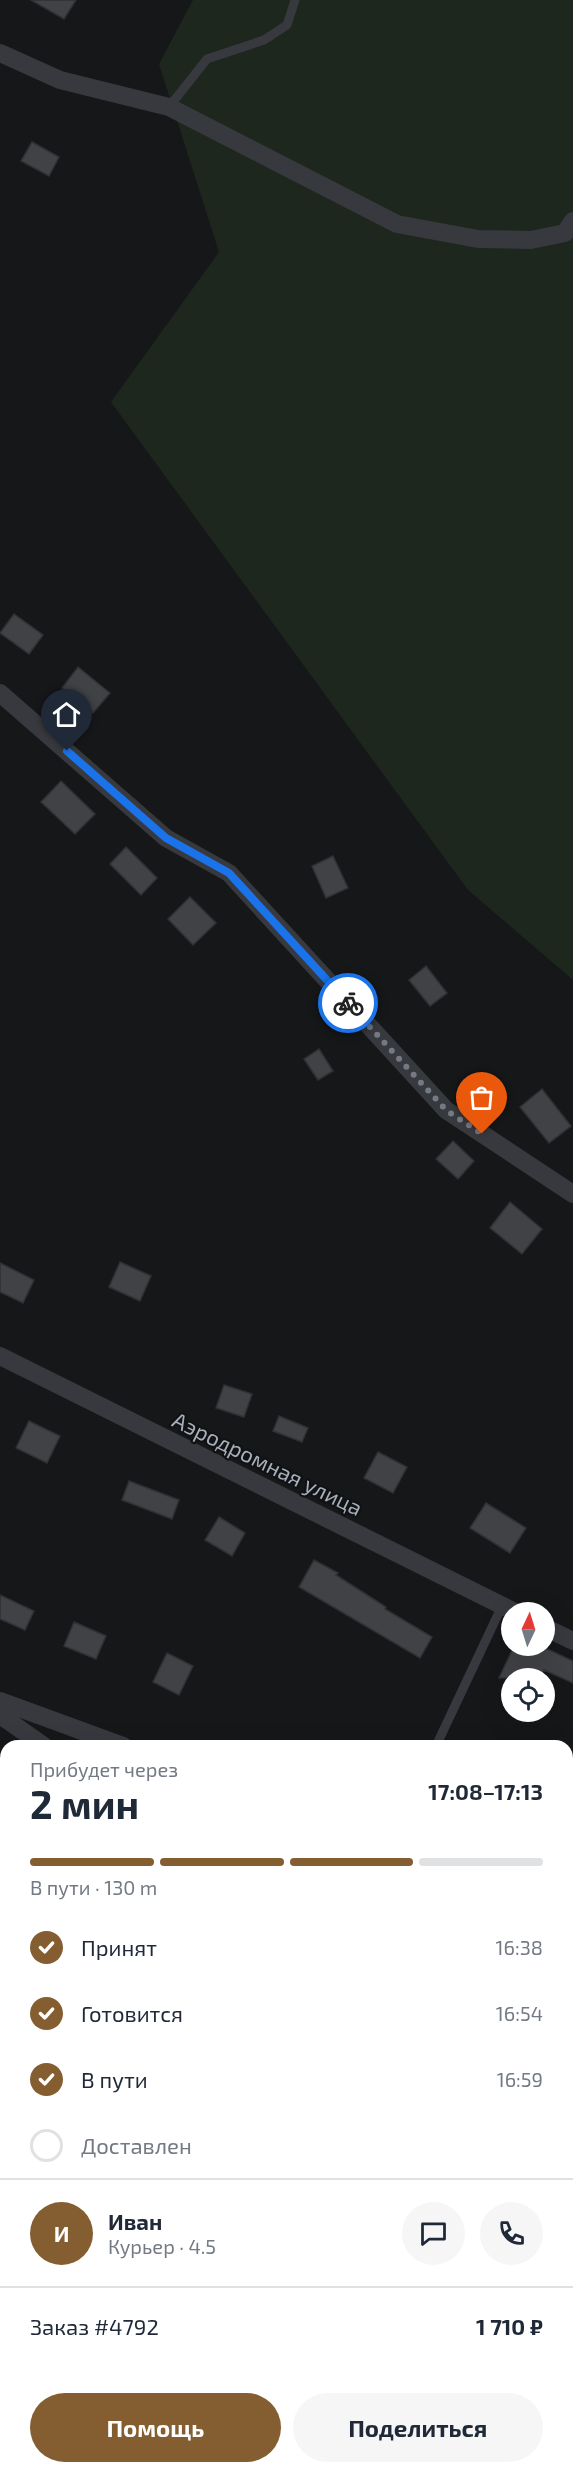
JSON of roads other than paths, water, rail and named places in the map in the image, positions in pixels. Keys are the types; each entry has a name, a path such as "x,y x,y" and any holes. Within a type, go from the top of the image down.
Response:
{"street":[{"path":"0,53 60,80 169,107 397,224 478,239 531,240 570,230"},
{"path":"0,693 166,838 229,873 446,1110 573,1194"},
{"name":"Аэродромная улица","path":"0,1356 501,1605"},
{"path":"555,1632 573,1641"},
{"path":"0,1701 107,1740"},
{"path":"0,1716 35,1740"}],"lane":[{"path":"169,107 207,59 264,39 287,25 295,0"},
{"path":"439,1740 501,1624"}]}
